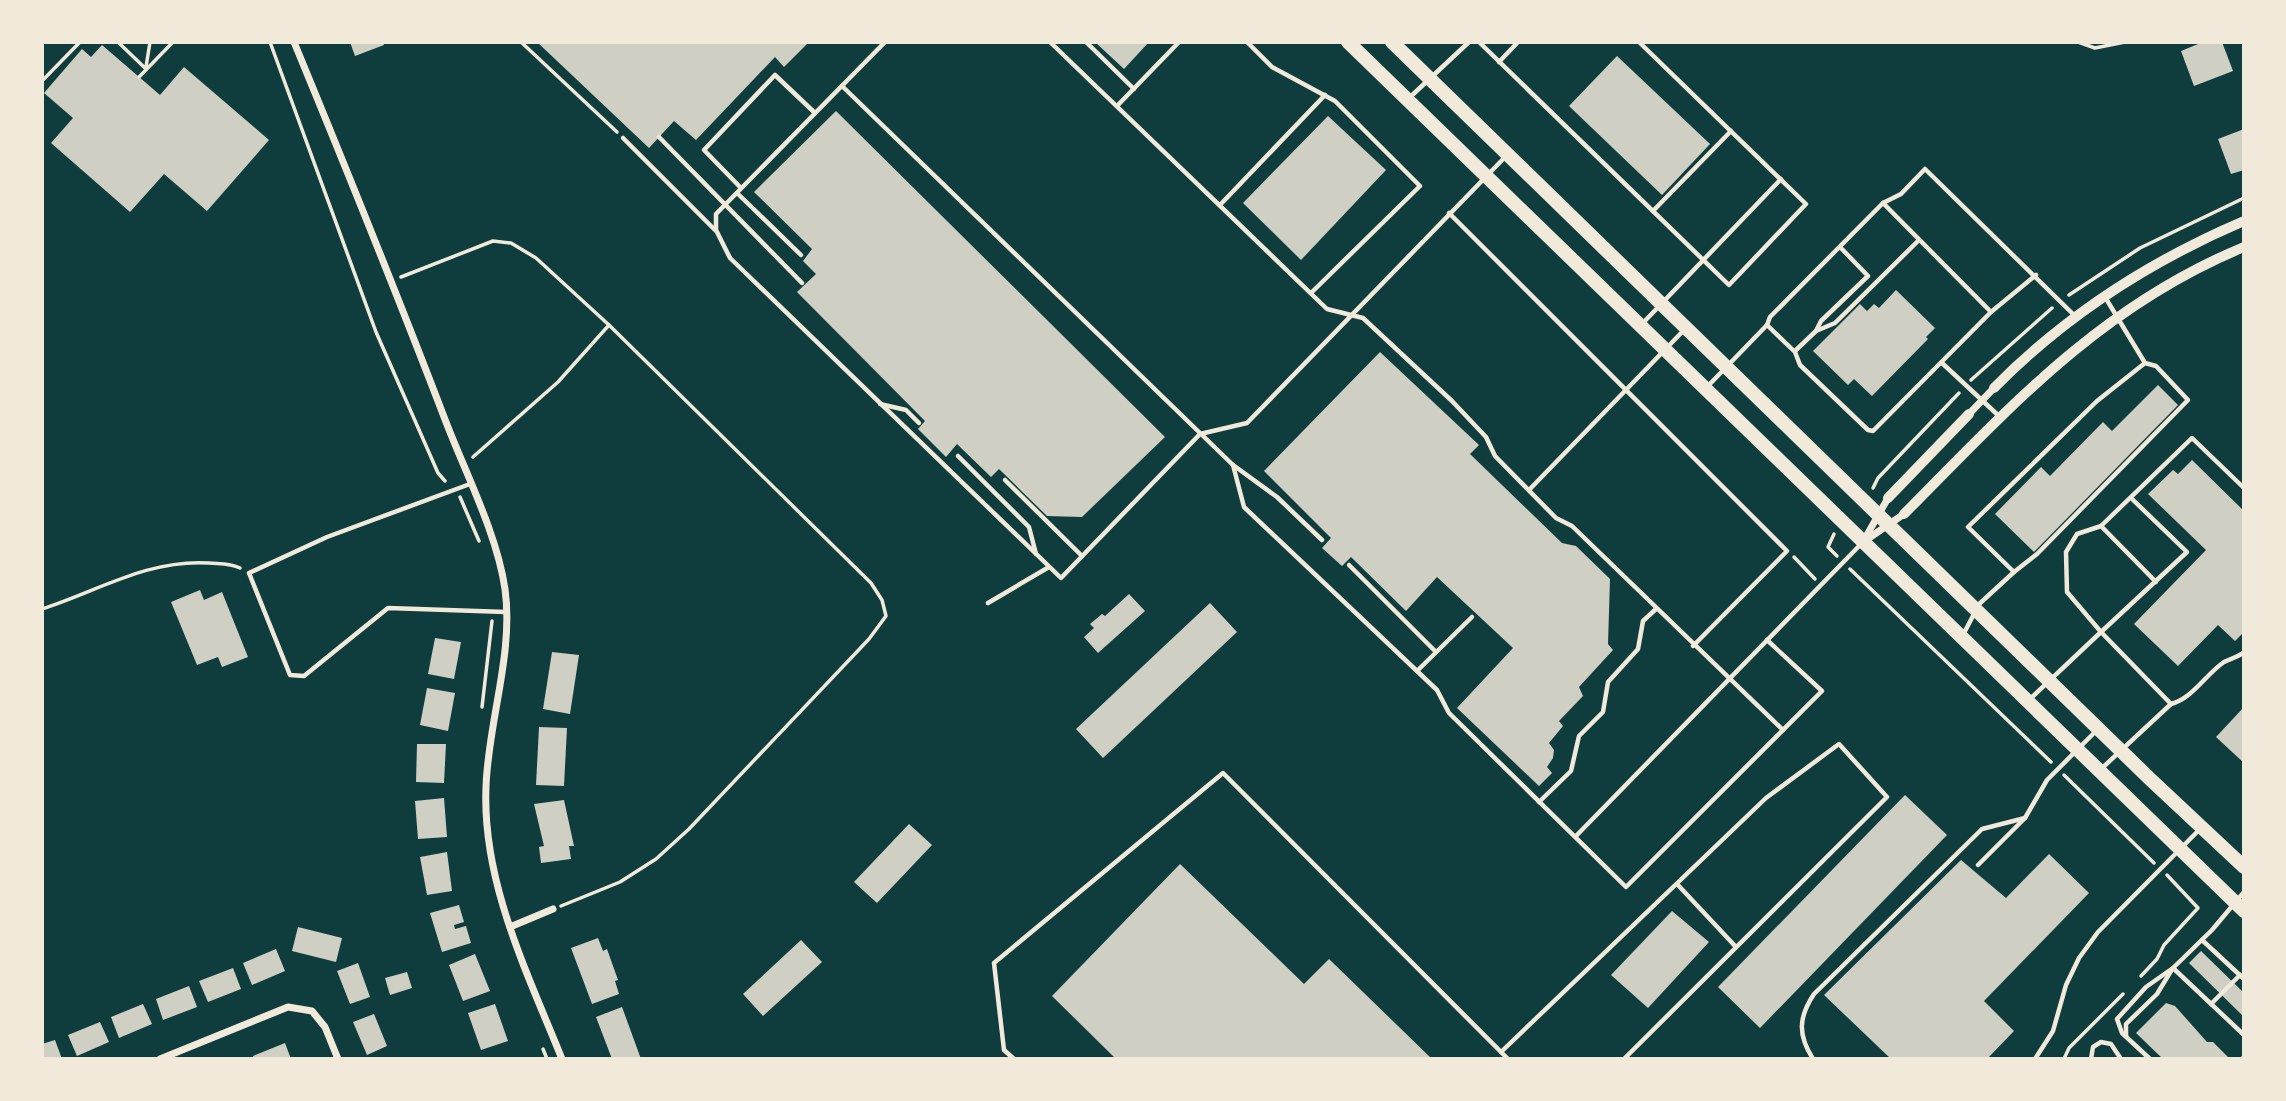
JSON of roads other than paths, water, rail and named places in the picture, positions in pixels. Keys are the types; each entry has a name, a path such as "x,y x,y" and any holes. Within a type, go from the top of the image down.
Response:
{"main road":[{"path":"1348,42 2099,771 2180,849 2241,902"},
{"path":"1392,42 2244,867"}],"street":[{"path":"295,42 392,281 499,563 506,612 486,789 492,860 510,927 562,1059"},
{"path":"1863,542 1884,519 1888,498 1993,388 2075,316 2170,256 2244,221"},
{"path":"1863,542 1884,519 1904,514 2047,370 2117,317 2169,284 2244,247"},
{"path":"510,927 553,909"},
{"path":"160,1059 288,1007 312,1011 326,1027 338,1059"}],"lane":[{"path":"716,230 715,218 724,206 884,42"},
{"path":"1050,42 1332,312 1352,313 1363,318 1452,401 1486,437 1495,456 1556,518 1572,526 1693,646 1783,730"},
{"path":"1086,42 1134,89"},
{"path":"1117,106 1180,42"},
{"path":"1247,42 1272,67 1335,101 1420,186 1311,293"},
{"path":"1407,99 1469,42"},
{"path":"1479,42 1730,285 1806,204 1639,42"},
{"path":"1499,62 1518,42"},
{"path":"801,255 704,150 775,75 815,113"},
{"path":"842,86 1200,435 1233,465 1277,497 1322,540"},
{"path":"1220,205 1325,95"},
{"path":"1653,211 1731,131"},
{"path":"659,137 802,283"},
{"path":"623,138 716,230 730,258 1060,578 1200,435 1247,423 1507,154"},
{"path":"1705,389 1767,325 1770,317 1883,203 1901,194 1925,169 2075,316"},
{"path":"1641,326 1781,179"},
{"path":"1883,203 1992,312"},
{"path":"1449,213 1787,551 1693,646"},
{"path":"1816,331 1835,323 1919,240"},
{"path":"1795,352 1816,331 1821,321 1868,276 1840,247"},
{"path":"1767,325 1795,352 1800,365 1870,431 1877,429 1992,312 2036,275"},
{"path":"1961,637 1969,628 1975,608 2037,554 2188,400 2156,366 2145,363 2104,296"},
{"path":"1529,490 1687,328"},
{"path":"1942,363 2000,417"},
{"path":"2014,572 1968,527 2097,401 2145,363"},
{"path":"880,404 906,410 919,423"},
{"path":"2171,704 2101,632 2067,592 2065,560 2068,545 2077,534 2101,526 2192,438 2244,488"},
{"path":"958,456 1029,527 1036,555"},
{"path":"1233,465 1244,507 1437,690 1449,713 1626,887 1822,691 1767,640"},
{"path":"1005,480 1082,556"},
{"path":"470,484 327,537 249,573 290,675 304,676 388,608 506,612"},
{"path":"2028,701 2187,552 2131,498"},
{"path":"2101,526 2156,582"},
{"path":"1576,836 1863,542"},
{"path":"1349,565 1436,652"},
{"path":"988,603 1049,567"},
{"path":"1539,802 1573,768 1579,736 1603,712 1608,682 1638,649 1643,621 1656,609"},
{"path":"1417,671 1472,617"},
{"path":"2099,771 2171,704 2181,701 2226,660 2237,659 2244,652"},
{"path":"1978,865 2025,818 2047,780 2098,728"},
{"path":"1501,1052 1766,798 1839,744 1887,797 1624,1059"},
{"path":"1013,1059 1004,1050 994,963 1223,773 1508,1059"},
{"path":"1813,1059 1804,1044 1801,1026 1806,1005 1814,994 1982,829 2025,818"},
{"path":"2035,1059 2053,1031 2066,985 2079,958 2098,932 2202,827"},
{"path":"1677,884 1736,947"},
{"path":"2150,1059 2117,1024 2119,1014 2146,987 2173,968 2241,902"},
{"path":"2202,940 2242,977 2211,1004"},
{"path":"2173,968 2244,1035"},
{"path":"2128,1038 2126,1024 2157,994 2173,968"},
{"path":"2091,1059 2093,1046 2101,1042 2110,1044 2121,1059"}]}
